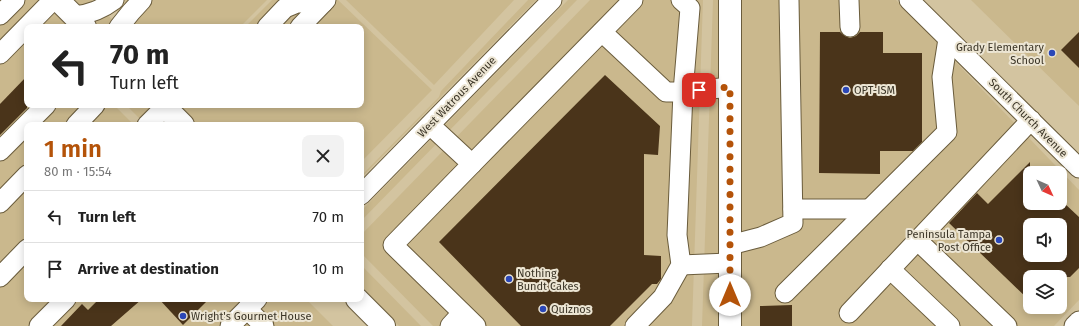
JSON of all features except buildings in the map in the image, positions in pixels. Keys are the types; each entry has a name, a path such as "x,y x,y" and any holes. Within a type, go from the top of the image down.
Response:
{"main road":[{"path":"58,0 80,22"},
{"path":"730,0 730,326"},
{"path":"166,108 180,122"},
{"path":"360,302 384,326"}],"street":[{"path":"0,15 15,0"},
{"path":"35,24 53,0"},
{"path":"80,22 89,14 103,8 114,0"},
{"path":"121,24 130,12 142,0"},
{"name":"West Watrous Avenue","path":"364,192 552,0"},
{"path":"476,326 456,319 393,245 633,0"},
{"path":"634,326 664,297 681,265 677,235 683,92 690,8 681,0"},
{"path":"681,265 730,254 761,237 793,223 789,0"},
{"path":"849,0 850,27"},
{"name":"South Church Avenue","path":"909,0 1079,168"},
{"path":"270,24 285,8 297,3 325,1"},
{"path":"303,24 325,1"},
{"path":"602,32 666,92 683,92 730,87"},
{"path":"785,293 947,132 942,77 948,39"},
{"path":"0,54 22,42"},
{"path":"29,122 43,108"},
{"path":"79,122 92,108"},
{"path":"150,122 162,108"},
{"path":"849,313 1031,120"},
{"path":"430,125 472,164"},
{"path":"0,151 24,127"},
{"path":"0,203 24,178"},
{"path":"792,209 869,209"},
{"path":"917,240 1007,326"},
{"path":"0,276 24,252"},
{"path":"890,269 950,326"},
{"path":"39,326 63,302"},
{"path":"230,326 252,304 264,326"},
{"path":"1074,326 1079,320"}],"shaded area":[{"path":"0,0 43,0 68,24 24,24 24,108 35,108 0,144"},
{"path":"72,0 92,0 117,24 97,24"},
{"path":"105,0 267,0 243,24 130,24"},
{"path":"272,0 338,0 363,24 248,24"},
{"path":"346,0 514,0 434,85"},
{"path":"528,0 536,0 364,175 364,173 439,97 441,91"},
{"path":"568,0 577,0 364,218 364,208"},
{"path":"590,0 703,0 692,326 433,326 364,256 364,232"},
{"path":"713,0 720,0 719,326 702,326"},
{"path":"742,0 896,0 1056,166 1023,166 1023,210 1067,210 1067,178 1079,190 1079,300 1067,312 1067,270 1023,270 1023,314 1066,314 1054,326 741,326"},
{"name":"Grady Elementary School","path":"971,0 1079,0 1079,106"},
{"path":"364,25 432,90 364,159 364,122 152,122 165,108 364,108"},
{"path":"48,108 117,108 131,122 35,122"},
{"path":"129,108 152,108 140,119"},
{"path":"24,133 24,302 309,302 333,326 0,326 0,157"},
{"path":"364,268 421,326 399,326 364,291"}],"place":[{"name":"Grady Elementary School","path":"1052,53"},
{"name":"OPT-ISM","path":"846,90"},
{"name":"Peninsula Tampa Post Office","path":"999,240"},
{"name":"Nothing Bundt Cakes","path":"509,279"},
{"name":"Quiznos","path":"543,309"},
{"name":"Wright's Gourmet House","path":"183,316"}],"route":[{"path":"699,90 730,87 730,295"}]}
